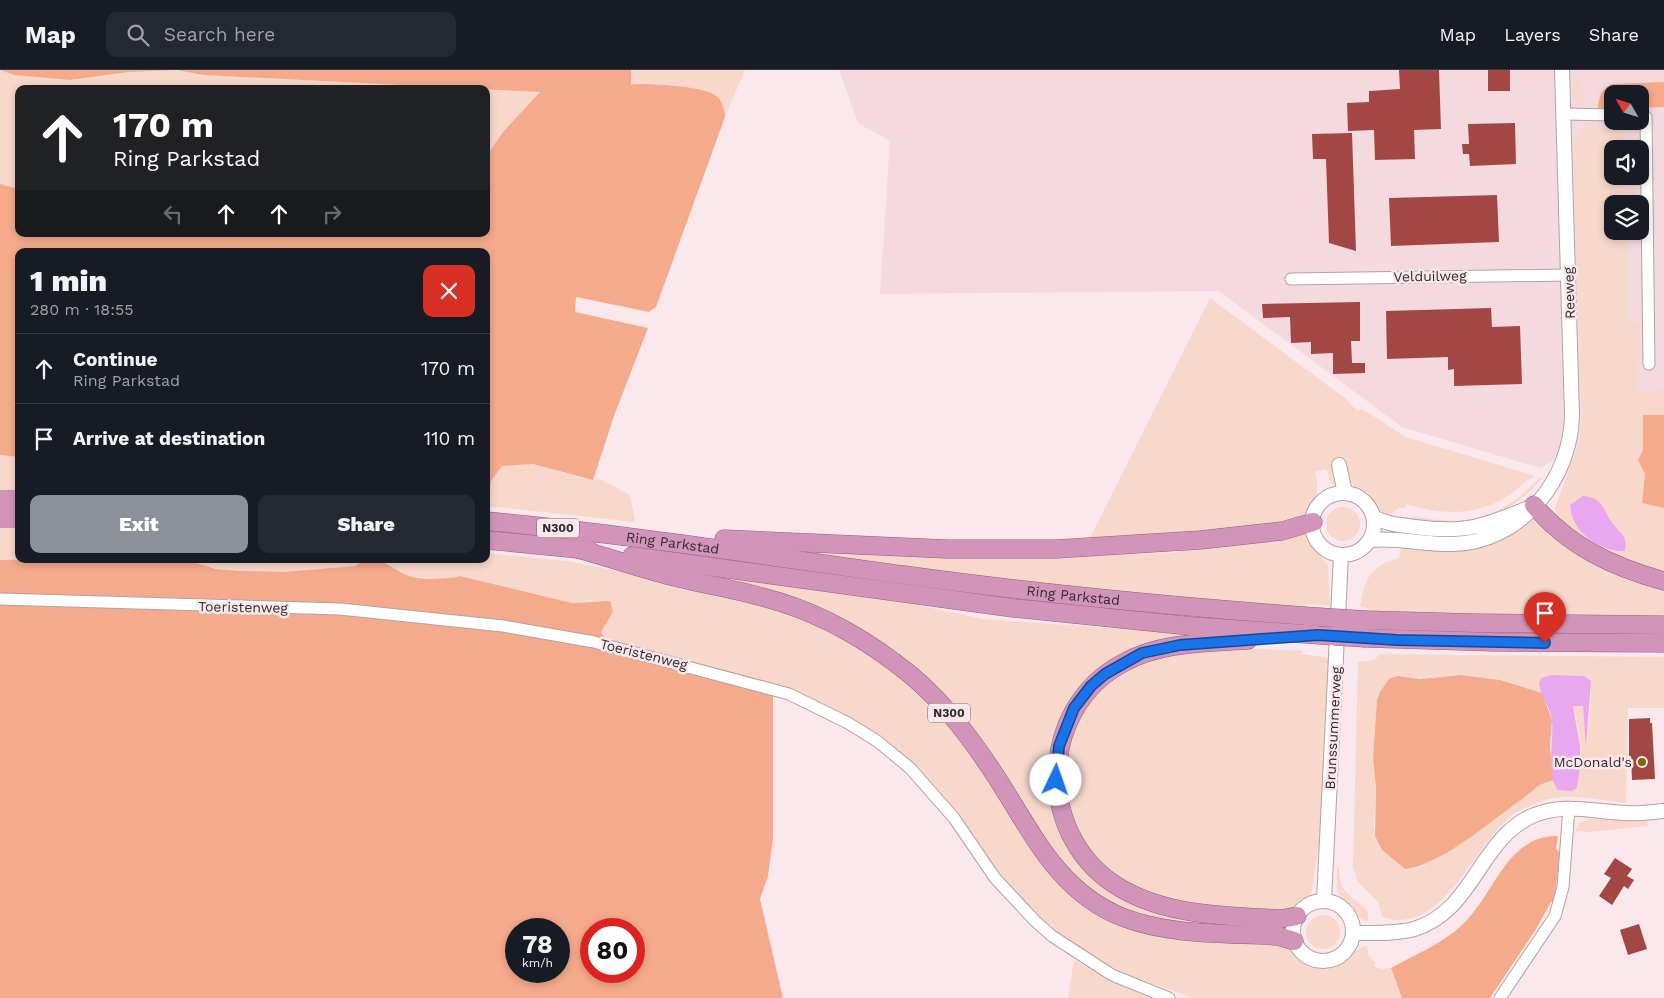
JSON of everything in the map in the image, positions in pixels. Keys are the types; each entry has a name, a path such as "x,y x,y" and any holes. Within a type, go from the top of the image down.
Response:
{"highway":[{"path":"0,500 15,500"},
{"path":"1534,505 1568,538 1597,557 1632,572 1664,580"},
{"path":"0,518 15,518"},
{"name":"Ring Parkstad","path":"490,521 629,536 903,575 1099,599 1366,620 1494,624 1664,625"},
{"name":"N300","path":"629,536 1004,550 1132,545 1200,540 1282,531 1313,522"},
{"name":"Ring Parkstad","path":"490,540 578,549 1013,608 1190,626 1365,638 1493,642 1664,643"},
{"name":"N300","path":"578,549 679,578 764,597 802,610 847,631 892,660 930,693 960,726 996,777 1035,842 1057,871 1086,896 1104,908 1122,917 1158,927 1277,936 1294,941"},
{"name":"N300","path":"1297,916 1280,919 1174,909 1121,889 1094,868 1073,840 1060,808 1056,766 1061,736 1074,708 1091,686 1121,663 1142,653 1180,645 1318,635"}],"street":[{"name":"Reeweg","path":"1370,540 1390,538 1454,544 1474,542 1500,533 1517,524 1528,514 1555,478 1571,436 1569,274 1562,70"},
{"path":"1564,114 1604,115"},
{"path":"1646,130 1649,364"},
{"name":"Velduilweg","path":"1291,278 1569,274"},
{"path":"1339,465 1345,493"},
{"path":"1345,493 1360,498 1366,503 1373,517 1374,525 1370,540 1354,553 1341,555 1321,546 1314,533 1315,511 1324,500 1337,494 1345,493"},
{"name":"Reeweg","path":"1373,517 1391,524 1459,530 1494,522 1534,505"},
{"name":"Brunssummerweg","path":"1324,901 1341,555"},
{"name":"Toeristenweg","path":"0,599 340,609 503,626 594,642 789,694 848,723 877,741 910,768 943,803 1000,884 1052,936 1112,975 1169,998"},
{"path":"1354,933 1385,933 1413,929 1429,923 1454,904 1505,833 1537,814 1554,809 1569,808 1626,813 1664,811"},
{"path":"1500,998 1555,916 1563,887 1569,808"},
{"path":"1324,901 1339,905 1346,910 1353,925 1354,933 1349,948 1330,961 1314,961 1307,958 1294,941 1292,931 1297,916 1311,903 1324,901"}],"shaded area":[{"path":"0,70 177,70 128,72 70,80 14,75"},
{"path":"177,70 203,75 404,85 15,85 15,188 0,184 0,71 14,75"},
{"path":"177,70 631,70 631,85 647,84 685,87 707,91 719,98 725,117 656,307 649,312 576,297 575,312 648,328 614,416 593,480 533,464 502,466 491,481 490,490 490,248 15,248 15,457 0,455 0,184 15,188 15,237 490,237 490,151 503,132 540,92 490,89 490,85 401,85 203,75"},
{"path":"631,70 745,70 725,117 722,104 712,94 672,86 630,85"},
{"path":"839,70 1664,70 1664,431 1600,433 1540,468 1402,427 1219,291 880,294 890,141 858,123"},
{"path":"1582,75 1583,107 1577,104 1572,92 1574,80"},
{"path":"1664,82 1664,107 1649,108 1649,85 1610,85"},
{"path":"490,89 541,92 503,132 490,151"},
{"path":"1604,89 1604,108 1598,108 1601,93"},
{"path":"1604,127 1604,130 1625,130 1624,140 1604,140 1604,185 1624,185 1624,189 1635,188 1635,195 1604,195 1604,240 1626,240 1627,323 1640,322 1637,391 1664,390 1664,415 1643,416 1643,450 1638,460 1645,473 1642,502 1664,508 1664,576 1594,549 1557,520 1555,508 1580,439 1582,419 1573,140 1584,128"},
{"path":"1210,298 1346,399 1357,411 1362,409 1406,437 1535,476 1498,502 1484,507 1454,512 1439,511 1407,504 1405,508 1400,508 1392,513 1390,518 1367,499 1347,476 1337,484 1332,485 1326,469 1315,472 1317,494 1313,506 1309,512 1297,521 1087,544"},
{"path":"1643,415 1664,415 1664,508 1642,503 1645,474 1638,460 1643,450"},
{"path":"0,455 15,457 15,492 0,492"},
{"path":"533,464 579,477 602,480 630,495 635,522 490,506 491,481 502,466"},
{"path":"1540,477 1542,478 1533,488 1514,504 1504,511 1481,520 1449,525 1402,520 1402,517 1413,518 1414,516 1452,521 1468,520 1483,516 1498,511 1512,502"},
{"path":"1583,496 1590,497 1599,502 1609,519 1625,539 1625,551 1606,548 1592,541 1581,532 1571,513 1570,505"},
{"path":"1343,507 1350,508 1355,512 1359,517 1359,531 1355,536 1350,540 1343,541 1336,540 1331,536 1327,531 1326,524 1327,517 1331,512 1336,508"},
{"path":"1535,518 1664,584 1664,615 1590,617 1480,616 1370,611 1367,608 1360,607 1364,589 1370,575 1381,565 1399,558 1402,544 1507,536"},
{"path":"0,525 15,525 15,560 0,560"},
{"path":"1308,531 1311,540 1328,566 1330,606 1306,604 1305,607 1143,596 862,561 776,548 1074,556 1171,553"},
{"path":"490,553 567,561 728,593 838,631 916,686 1100,910 1283,941 1296,954 1318,967 1335,966 1357,950 1367,946 1369,956 1375,963 1374,966 1381,969 1391,968 1402,998 1193,998 1122,973 1069,942 1030,908 998,872 943,796 918,770 874,733 852,719 783,687 607,639 601,631 613,612 593,600 572,603 460,576 452,579 413,577 381,563 490,563"},
{"path":"0,560 15,560 15,563 196,563 216,569 285,572 355,566 362,563 385,563 417,578 429,579 460,576 572,603 610,601 613,612 601,632 610,646 628,657 773,695 773,838 768,876 760,899 783,998 0,998"},
{"path":"195,563 359,563 333,569 289,573 244,572"},
{"path":"681,569 899,601 983,619 1206,635 1173,642 1077,696 1053,799 1109,886 1263,923 1262,932 1173,925 1122,911 1069,877 989,759 886,650"},
{"path":"1223,647 1302,651 1302,654 1329,658 1320,836 1312,891 1306,899 1285,912 1206,908 1146,895 1099,866 1066,812 1064,748 1096,689 1149,656"},
{"path":"1379,654 1664,657 1664,708 1628,708 1626,803 1582,797 1560,797 1539,802 1515,813 1500,826 1441,901 1423,914 1404,920 1382,917 1378,902 1358,882 1353,867 1358,662 1375,660","holes":["1461,675 1500,680 1542,693 1539,687 1552,675 1584,676 1591,693 1587,744 1583,706 1573,706 1578,726 1580,747 1580,768 1577,788 1555,787 1554,780 1539,784 1497,818 1433,861 1421,867 1405,869 1382,850 1374,828 1376,788 1373,757 1377,700 1380,692 1389,679"]},
{"path":"1461,675 1500,680 1542,693 1552,720 1550,747 1554,780 1537,787 1449,851 1433,860 1405,869 1382,850 1375,836 1376,788 1373,757 1377,700 1389,679 1397,676 1420,679"},
{"path":"1552,675 1584,676 1591,681 1586,747 1583,706 1573,706 1580,746 1580,768 1577,788 1571,791 1558,790 1552,776 1552,721 1539,684 1541,678"},
{"path":"1589,819 1647,821 1648,826 1590,832 1575,831 1580,823"},
{"path":"1558,836 1556,849 1560,853 1554,903 1551,902 1536,929 1490,998 1402,998 1391,968 1437,944 1461,926 1473,913 1513,856 1526,845 1540,838"},
{"path":"1337,868 1339,868 1344,888 1351,897 1365,908 1368,921 1354,914 1342,900 1337,888"},
{"path":"1323,915 1335,920 1340,932 1335,944 1323,949 1311,944 1306,932 1311,920"},
{"path":"1074,960 1109,980 1152,998 1068,998"}],"building":[{"path":"1399,70 1439,70 1441,129 1414,130 1415,159 1375,160 1374,130 1348,131 1347,103 1369,102 1369,91 1400,89"},
{"path":"1488,70 1510,70 1510,91 1488,91"},
{"path":"1515,123 1516,164 1470,166 1469,154 1463,154 1462,144 1469,144 1468,124"},
{"path":"1352,133 1356,251 1329,243 1326,159 1313,159 1312,134"},
{"path":"1497,195 1499,242 1391,246 1389,198"},
{"path":"1360,302 1360,341 1351,341 1352,363 1365,363 1365,373 1333,374 1333,353 1311,354 1311,342 1291,343 1290,317 1263,318 1262,304"},
{"path":"1491,308 1492,327 1520,326 1522,384 1454,386 1454,369 1448,370 1448,357 1387,359 1386,311"},
{"path":"1650,718 1650,723 1652,723 1655,779 1632,780 1631,756 1629,756 1629,719"},
{"path":"1615,858 1632,869 1627,876 1634,880 1628,889 1624,886 1612,905 1599,896 1611,878 1604,874"},
{"path":"1639,924 1647,949 1628,955 1620,930"}],"place":[{"name":"McDonald's","path":"1642,762"}],"route":[{"path":"1056,780 1059,746 1074,708 1091,686 1105,674 1121,663 1142,653 1180,645 1318,635 1397,640 1545,643"}]}
